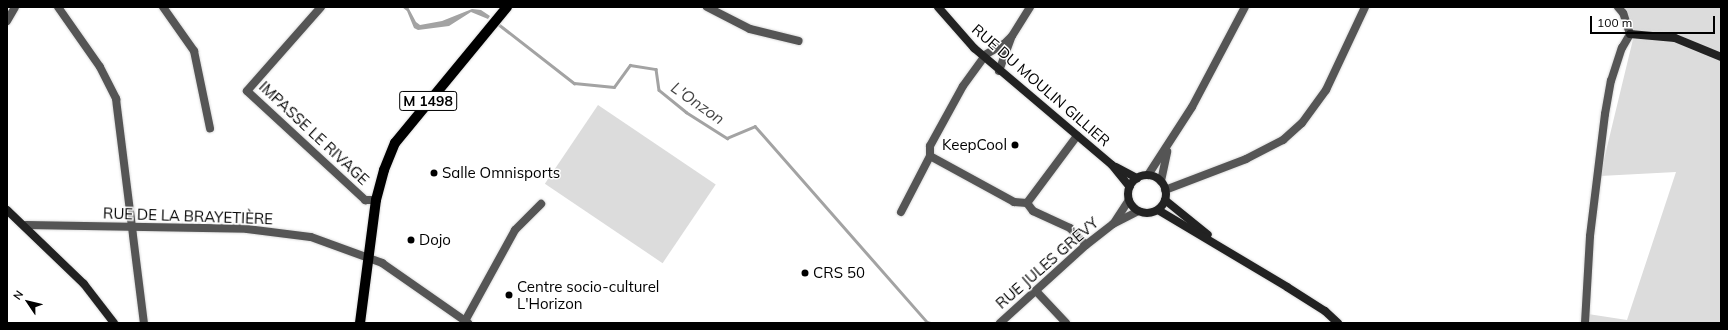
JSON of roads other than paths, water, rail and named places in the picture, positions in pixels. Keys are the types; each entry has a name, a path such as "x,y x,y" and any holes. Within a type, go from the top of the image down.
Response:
{"main road":[{"name":"RUE DU MOULIN GILLIER","path":"938,7 999,71 1112,165"},
{"name":"M 1498","path":"360,323 370,257 376,200 395,143 504,11"},
{"path":"1630,34 1675,38 1721,57"},
{"path":"1112,165 1137,178 1148,176 1161,181 1165,190 1165,200 1158,210 1145,213 1138,211 1129,200 1130,187 1137,178"},
{"path":"1112,165 1130,187"},
{"path":"1165,200 1236,256"},
{"path":"7,210 26,226 84,284 114,323"},
{"path":"1158,210 1325,311 1338,323"}],"street":[{"path":"7,20 16,7"},
{"path":"58,7 100,67 116,99 144,323"},
{"path":"163,7 194,51 210,128"},
{"name":"IMPASSE LE RIVAGE","path":"321,7 246,91 365,200 376,200"},
{"path":"707,7 750,29 799,41"},
{"path":"999,71 1012,36 1030,7"},
{"path":"1148,176 1168,148 1245,7"},
{"path":"1165,190 1246,159 1283,140 1302,123 1326,90 1365,7"},
{"path":"1585,323 1590,236 1604,114 1613,75 1622,48 1630,34 1623,13 1618,7"},
{"path":"901,212 925,162 930,156 930,146 962,86 984,57 1004,44 1012,36"},
{"path":"1027,203 1077,136"},
{"path":"1161,181 1168,148"},
{"path":"930,156 1014,202 1027,203 1033,210 1070,228 1086,245"},
{"path":"1113,224 1129,200"},
{"path":"466,322 515,230 541,204"},
{"path":"1113,224 1138,211"},
{"name":"RUE JULES GRÉVY","path":"1000,323 1086,245 1113,224"},
{"name":"RUE DE LA BRAYETIÈRE","path":"26,226 133,226 150,229 254,230 311,237 370,257 402,276 466,322"},
{"path":"1036,291 1066,323"}],"waterway":[{"name":"L'Onzon","path":"497,23 574,83 614,87 630,65 656,69 659,90 686,112 727,138 755,126 927,322 931,323"}],"place":[{"name":"KeepCool","path":"1015,145"},
{"name":"Salle Omnisports","path":"434,173"},
{"name":"Dojo","path":"411,240"},
{"name":"CRS 50","path":"805,273"},
{"name":"Centre socio-culturel L'Horizon","path":"509,295"}]}
